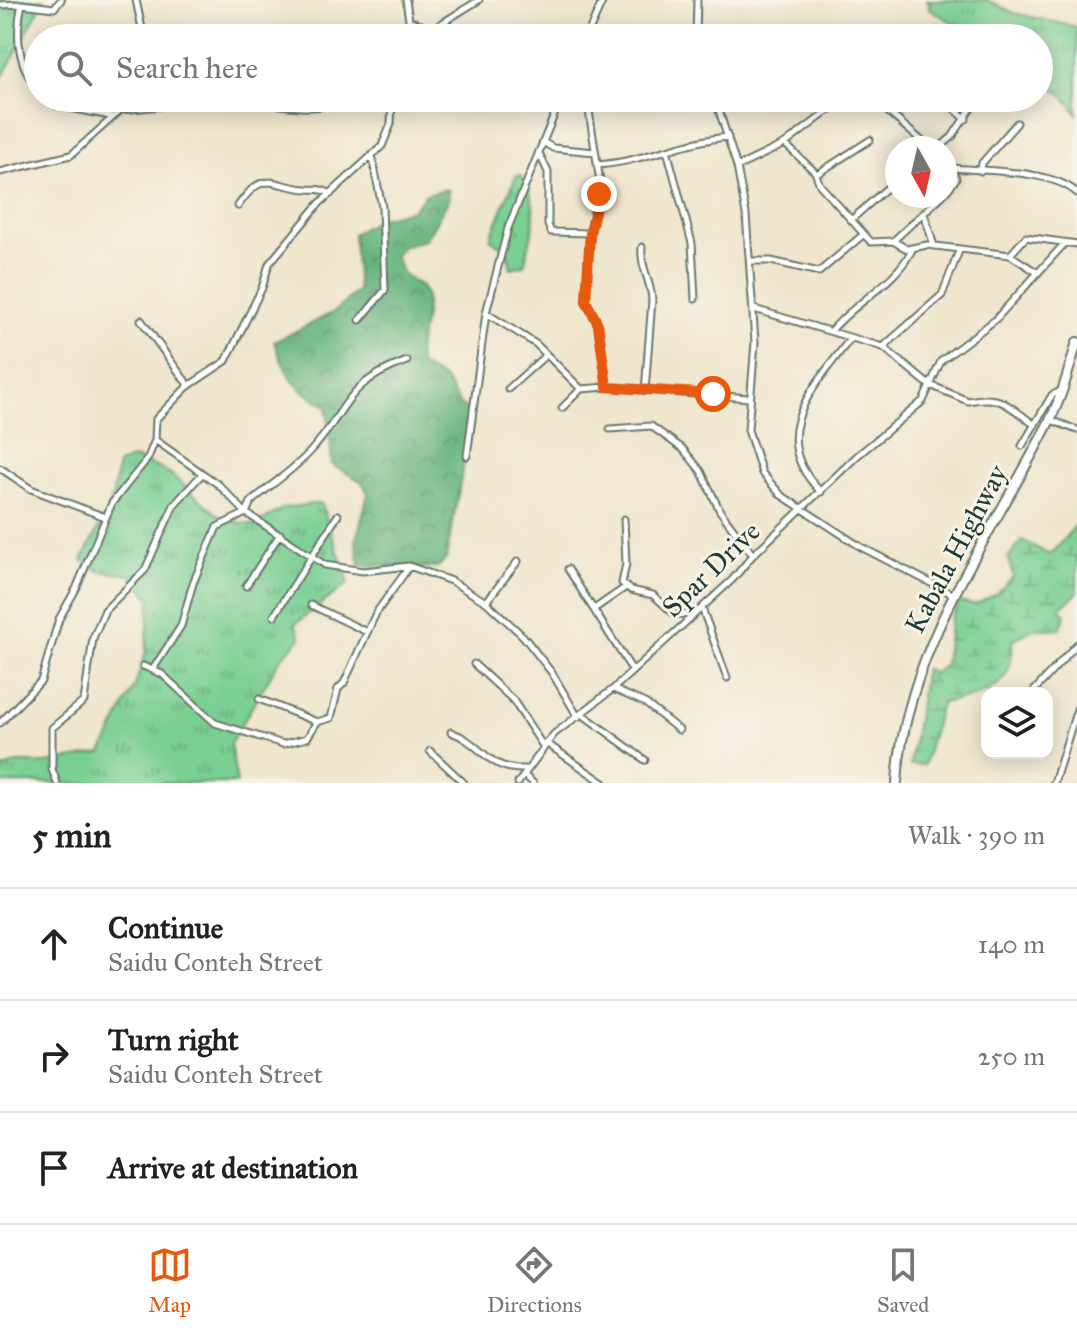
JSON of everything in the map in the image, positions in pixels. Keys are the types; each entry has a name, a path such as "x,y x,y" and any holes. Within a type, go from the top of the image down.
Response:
{"main road":[{"name":"Kabala Highway","path":"897,783 912,690 934,633 1051,420 1077,342"}],"street":[{"path":"0,5 54,8 61,0"},
{"path":"136,0 141,24"},
{"path":"406,0 409,20 418,24"},
{"path":"438,24 479,0"},
{"path":"592,24 603,0"},
{"path":"696,24 697,0"},
{"path":"22,4 18,21 24,64"},
{"path":"91,112 111,116"},
{"path":"0,172 71,155 86,145 111,116 119,112"},
{"path":"0,723 41,681 59,619 76,589 116,496 140,470 152,449 156,419 189,386 226,361 254,306 269,264 331,194 382,146 391,124 391,112"},
{"path":"467,456 486,313 508,228 555,112"},
{"path":"589,112 599,194 590,233 586,301 598,324 607,387"},
{"path":"720,112 737,167 750,261 755,342 748,430 762,473 781,495 806,508 861,547 954,595"},
{"path":"737,167 785,144 827,112"},
{"path":"888,112 916,136"},
{"path":"958,112 966,119"},
{"path":"950,136 970,112"},
{"path":"981,171 982,163 1017,123"},
{"path":"597,165 640,160 667,150 728,137"},
{"path":"817,174 870,140"},
{"path":"543,142 553,148 595,152"},
{"path":"785,144 817,174 820,185 864,234 878,244 893,241 929,208"},
{"path":"667,150 692,243 695,299"},
{"path":"538,152 548,172 548,225 551,232 590,233"},
{"path":"360,320 385,290 382,207 372,156"},
{"path":"957,168 1030,176 1068,185 1077,193"},
{"path":"238,206 248,192 276,180 331,194"},
{"path":"851,220 885,190"},
{"path":"924,212 934,246"},
{"path":"750,261 771,261 819,272 864,234"},
{"path":"1010,255 1026,237 1077,244"},
{"path":"893,241 912,250"},
{"name":"Spar Drive","path":"518,783 545,744 613,689 702,608 857,456 923,401 928,384 941,361 995,320 1065,243"},
{"path":"832,330 853,307 903,268 912,250 920,246 1010,255 1038,273"},
{"path":"642,247 642,267 651,288 652,300 645,391"},
{"path":"883,347 942,295 959,251"},
{"path":"754,309 883,347 928,384 968,401 983,395 993,398 1035,425"},
{"path":"486,313 510,325 581,389"},
{"path":"141,320 189,386"},
{"path":"821,492 800,466 793,439 808,397 850,339"},
{"path":"508,389 546,355"},
{"path":"153,669 181,626 193,583 217,527 246,513 251,502 309,454 359,385 376,372 407,361"},
{"path":"562,408 581,389 607,387 749,398"},
{"path":"1022,446 1052,395 1062,391"},
{"path":"1051,420 1077,430"},
{"path":"610,429 651,426 683,449 710,484 720,511 753,555"},
{"path":"155,440 219,485 246,513 313,558 345,569 409,566 451,581 486,602 523,636 580,715 645,760"},
{"path":"152,449 167,446"},
{"path":"0,468 31,489 105,517"},
{"path":"57,783 52,769 52,728 84,701 90,652 100,620 110,603 145,570 174,505 202,474"},
{"path":"274,616 338,515"},
{"path":"624,519 626,564 622,583 653,595 674,614 693,615"},
{"path":"246,586 280,534"},
{"path":"486,602 518,561"},
{"path":"259,699 317,722 331,718 338,689 376,613 409,566"},
{"path":"568,569 632,670"},
{"path":"594,609 626,587"},
{"path":"311,605 367,632"},
{"path":"702,608 727,678"},
{"path":"1038,687 1077,644"},
{"path":"474,664 513,700 545,744 604,783"},
{"path":"143,666 153,669 215,723 283,744 307,738 317,722"},
{"path":"613,689 645,703 679,730"},
{"path":"1054,783 1077,709"},
{"path":"451,732 467,739 498,767 525,772 533,783"},
{"path":"430,751 464,783"}],"green space":[{"path":"0,0 44,0 31,24 24,24 24,37 0,82"},
{"path":"925,0 987,0 1014,13 1077,27 1077,114 1053,87 1053,24 957,24 928,7 931,3"},
{"path":"521,175 532,198 534,219 524,265 511,268 507,251 490,239 516,176"},
{"path":"448,189 449,200 425,240 402,247 395,255 402,271 421,286 425,294 426,311 419,345 419,364 445,380 461,406 471,410 472,420 446,559 438,567 360,566 356,540 368,494 362,482 332,465 327,406 306,394 293,381 274,342 334,312 358,290 353,234 380,218 412,210 426,194"},
{"path":"134,458 168,472 224,520 254,525 284,508 321,503 349,583 295,624 301,638 281,658 230,744 237,783 0,783 0,770 16,763 47,763 102,753 136,683 146,651 150,598 131,575 99,571 82,560 111,504 118,464"},
{"path":"1077,524 1077,594 1060,607 1066,615 1060,629 1034,629 1012,640 1008,670 994,687 981,687 981,694 941,703 924,765 910,765 925,669 935,673 945,664 951,618 959,602 975,605 996,594 1013,577 1008,558 1022,540 1050,555"}],"route":[{"path":"599,194 590,233 586,301 598,324 601,363 607,387 713,394"}]}
